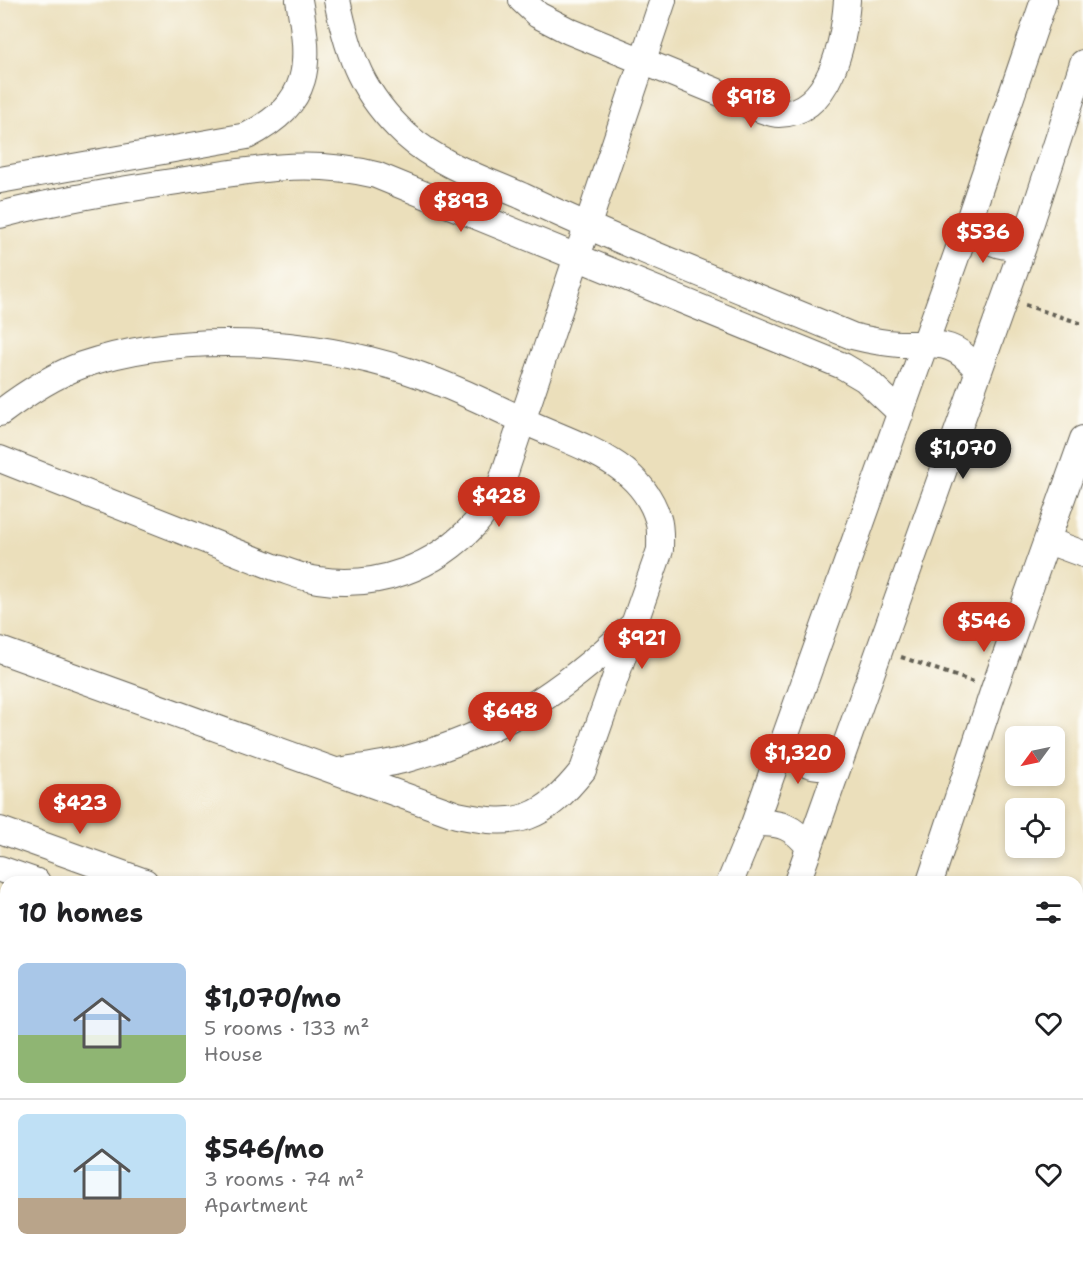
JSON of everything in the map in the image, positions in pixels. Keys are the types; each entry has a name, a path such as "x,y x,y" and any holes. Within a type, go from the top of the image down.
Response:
{"street":[{"path":"0,180 248,136 271,123 290,105 302,81 307,55 299,0"},
{"path":"337,0 347,47 362,80 382,110 407,136 436,157 587,226 852,336 876,342 926,342 956,350 969,359 978,371"},
{"path":"522,0 548,21 642,62 757,108 778,114 800,110 818,97 829,77 845,25 847,0"},
{"path":"0,459 274,567 316,580 361,582 405,573 444,552 477,522 501,484 663,0"},
{"path":"732,876 754,824 901,413 1044,0"},
{"path":"307,55 347,47"},
{"path":"798,876 1023,247 1083,63"},
{"path":"0,215 99,193 278,166 344,167 376,175 843,366 865,379 901,413"},
{"path":"968,223 978,235 992,244 1007,248 1023,247"},
{"path":"0,413 39,385 82,366 127,354 184,346 241,344 298,347 354,357 409,372 523,420 629,471 648,493 659,521 660,550 583,770 560,798 529,817 493,823 457,815 0,651"},
{"path":"932,876 994,689 1083,439"},
{"path":"1048,541 1083,554"},
{"path":"339,771 405,760 470,739 500,724 530,708 586,670 635,623"},
{"path":"782,744 792,756 806,765 821,768 837,765"},
{"path":"754,824 770,822 786,826 800,834 809,847"},
{"path":"0,830 128,876"},
{"path":"0,869 20,876"}],"path":[{"path":"1005,298 1083,324"},
{"path":"880,649 994,689"}]}
